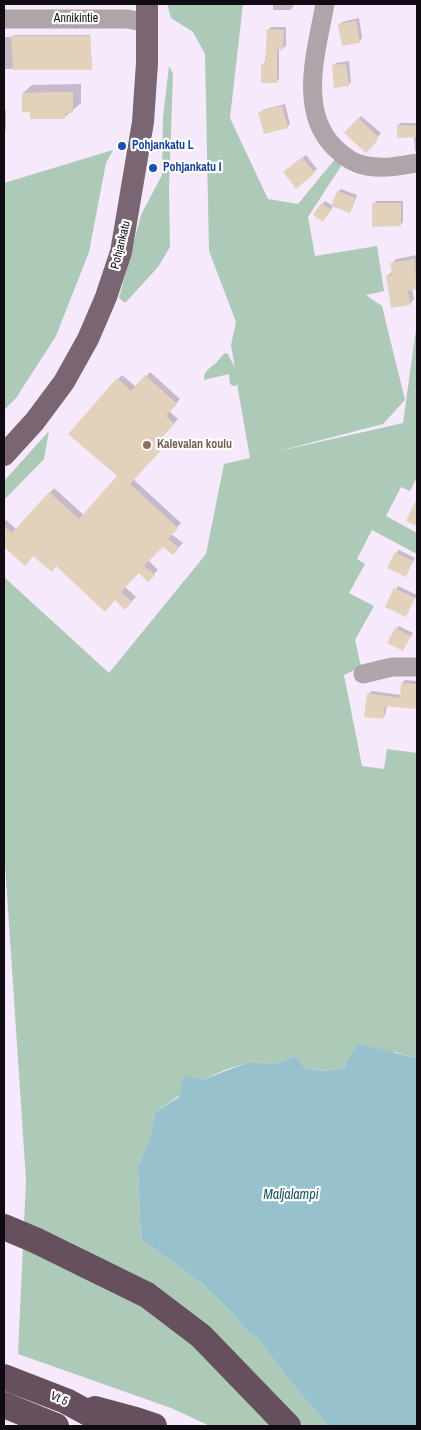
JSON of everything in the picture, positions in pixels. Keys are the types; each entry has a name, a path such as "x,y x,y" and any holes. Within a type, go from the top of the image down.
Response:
{"highway":[{"path":"4,1227 35,1240 147,1295 201,1336 288,1426"},
{"name":"Vt 5","path":"4,1377 66,1401 112,1426"},
{"path":"66,1401 154,1426"},
{"name":"Vt 5","path":"4,1404 56,1426"}],"main road":[{"name":"Pohjankatu","path":"4,455 35,421 64,382 88,339 109,288 121,252 144,122 147,14"}],"street":[{"path":"325,4 314,64 313,89 314,108 319,126 328,142 356,164 386,168 417,163"},
{"name":"Annikintie","path":"4,19 128,20 147,14"},
{"path":"362,674 392,668 417,667"}],"green space":[{"path":"167,4 243,4 230,118 268,199 298,204 336,158 343,163 308,217 315,256 377,246 384,291 366,295 382,306 405,400 383,424 275,452 403,423 417,322 417,477 410,491 401,487 386,516 417,533 417,554 372,530 357,559 365,564 349,593 374,606 355,640 361,667 344,675 362,766 384,769 387,749 417,753 417,1058 395,1052 350,1055 343,1069 318,1071 304,1067 296,1056 274,1064 249,1062 225,1070 202,1080 155,1112 149,1141 138,1166 142,1240 200,1282 233,1314 245,1329 257,1338 328,1426 210,1426 171,1408 18,1354 26,1180 4,849 4,577 109,673 206,554 224,464 250,458 237,384 233,386 230,384 229,374 204,380 209,368 225,353 228,354 235,368 231,345 236,322 209,251 205,54 193,32 171,18"},
{"path":"169,66 173,74 169,190 170,247 158,267 125,303 119,298 141,215 162,175 163,117"},
{"path":"113,150 106,163 89,252 56,336 16,398 4,410 4,183"},
{"path":"49,431 44,459 4,500 4,481"}],"water":[{"name":"Maljalampi","path":"359,1044 417,1058 417,1426 328,1426 257,1338 245,1329 233,1314 200,1282 142,1240 138,1166 149,1141 155,1112 179,1097 184,1075 202,1080 249,1062 274,1064 296,1056 304,1067 318,1071 343,1069 350,1055"}],"building":[{"path":"356,21 360,43 342,46 338,24"},
{"path":"267,29 284,30 283,50 277,49 277,83 261,83 261,64 265,64"},
{"path":"11,36 90,36 92,70 13,70"},
{"path":"346,64 349,86 334,88 332,65"},
{"path":"73,92 73,113 65,113 65,119 30,119 30,112 22,112 22,93"},
{"path":"282,106 288,128 264,134 258,112"},
{"path":"358,118 378,137 377,141 366,153 344,133"},
{"path":"397,125 417,126 417,137 397,138"},
{"path":"302,157 315,173 296,189 283,172"},
{"path":"337,191 355,198 350,213 331,206"},
{"path":"321,203 331,210 323,222 313,215"},
{"path":"372,203 401,203 401,226 372,227"},
{"path":"414,259 417,289 408,291 410,305 391,308 386,276 392,275 390,263"},
{"path":"145,375 177,404 166,416 174,424 159,441 165,446 130,484 178,528 168,539 179,548 173,555 163,547 144,566 155,575 148,582 139,573 121,592 132,602 125,610 115,600 105,612 56,566 52,572 33,556 25,566 4,547 4,526 12,533 49,492 79,519 117,476 68,434 117,378 131,391"},
{"path":"417,498 417,526 406,521"},
{"path":"395,552 413,561 406,577 387,568"},
{"path":"394,588 415,598 406,617 385,607"},
{"path":"395,628 411,636 403,651 387,643"},
{"path":"401,683 417,684 417,709 385,706 383,719 364,717 367,693 400,698"}],"place":[{"name":"Pohjankatu L","path":"122,146"},
{"name":"Pohjankatu I","path":"153,168"},
{"name":"Kalevalan koulu","path":"147,445"}]}
